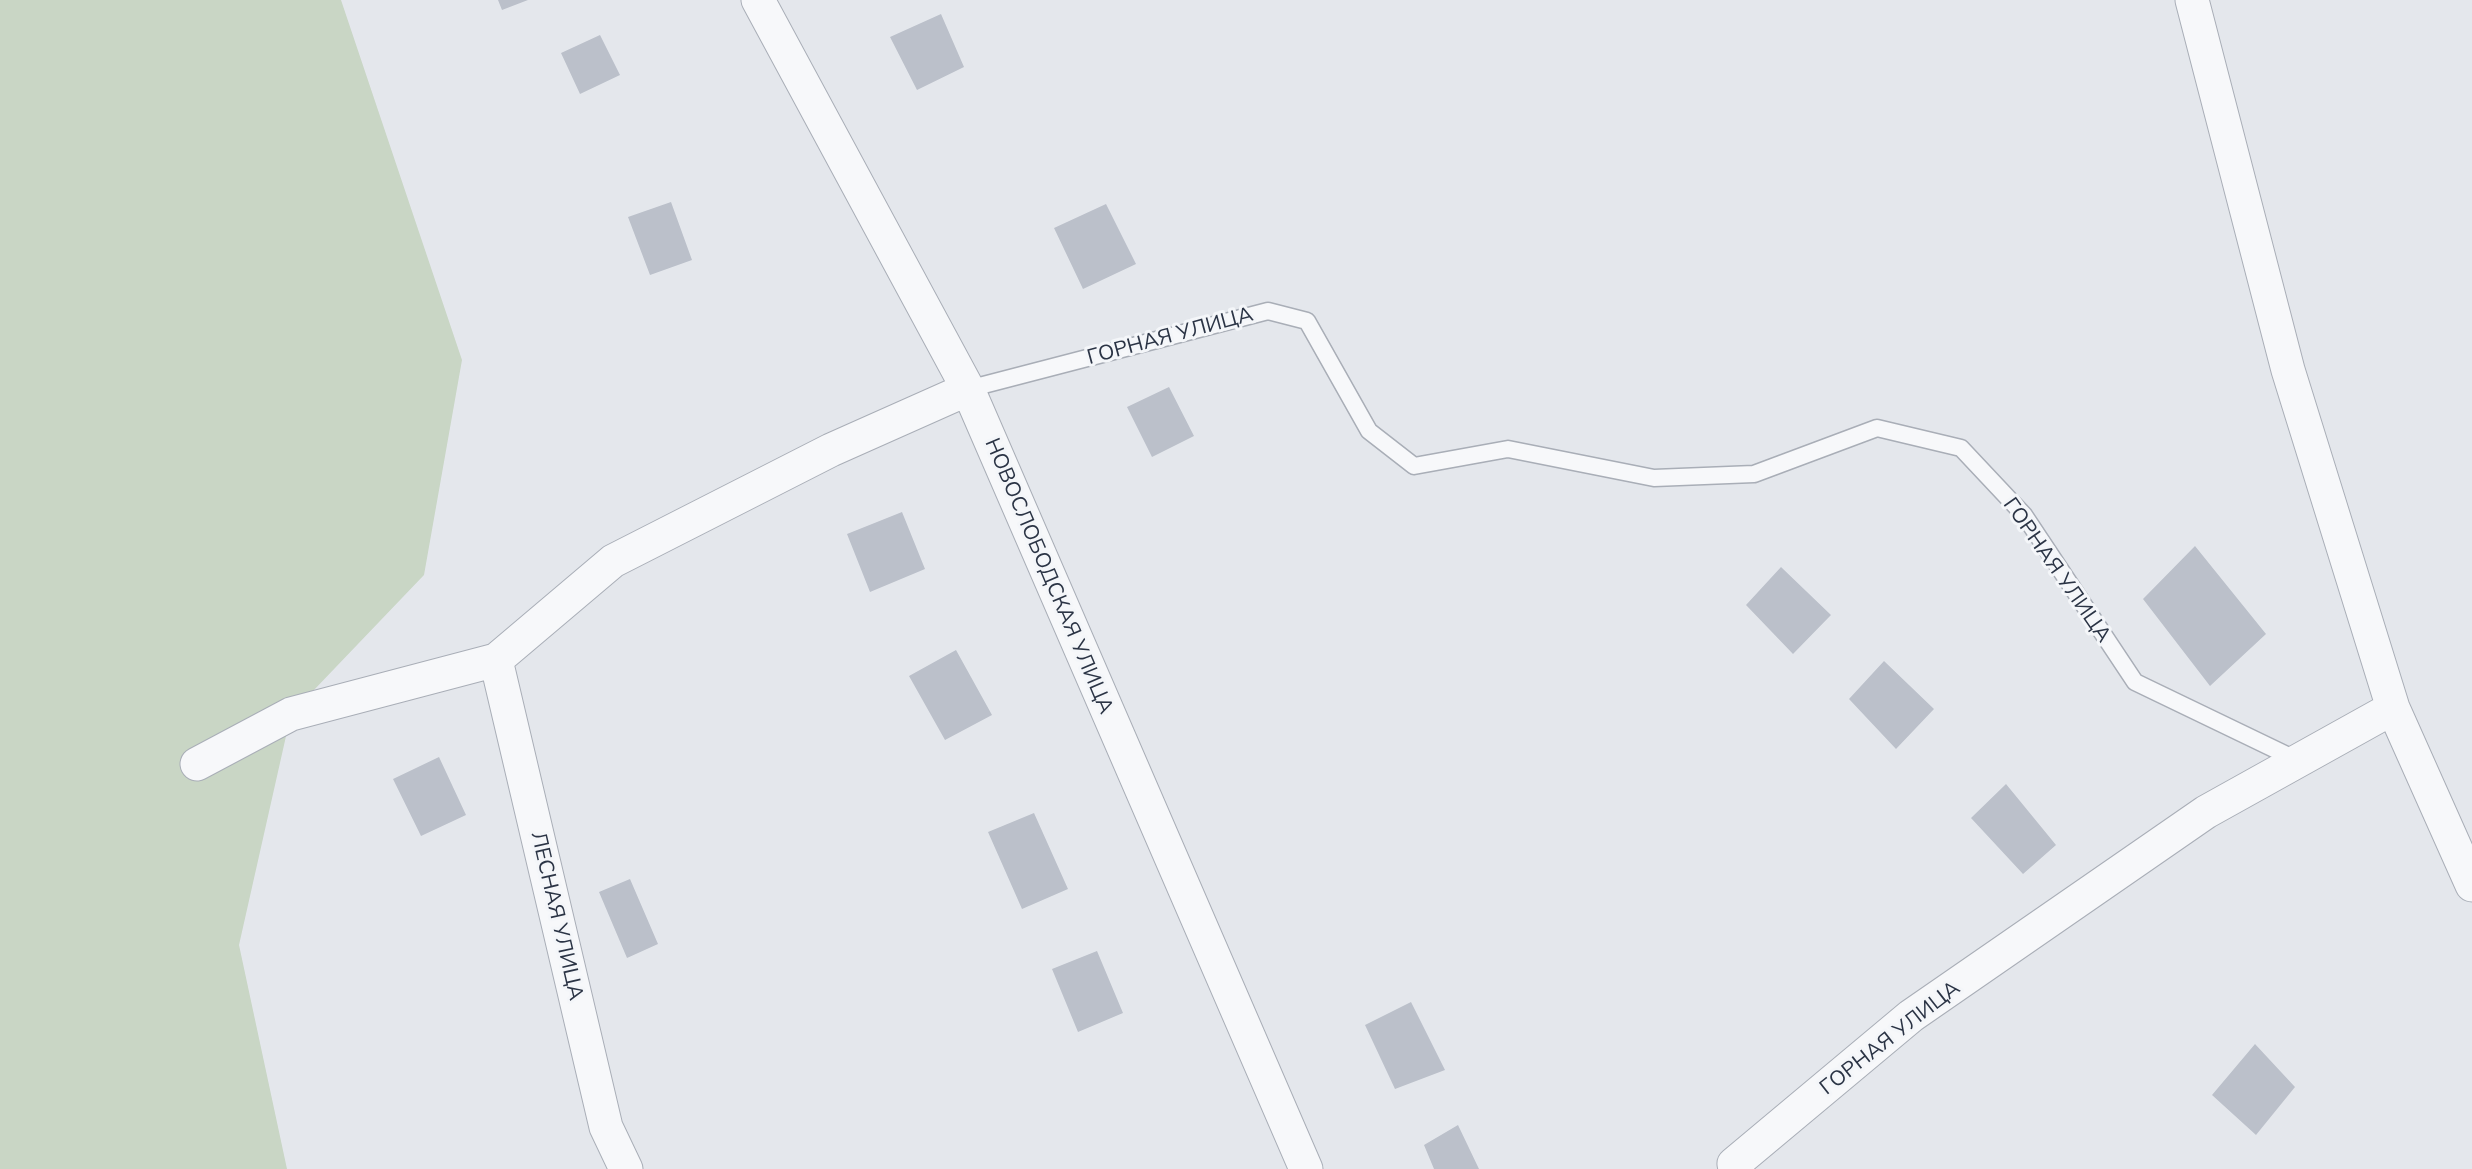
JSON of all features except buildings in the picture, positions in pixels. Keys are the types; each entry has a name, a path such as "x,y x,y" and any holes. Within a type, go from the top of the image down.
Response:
{"street":[{"name":"НОВОСЛОБОДСКАЯ УЛИЦА","path":"758,0 968,388 1306,1169"},
{"path":"2192,0 2288,370 2393,708 2472,885"},
{"path":"197,764 291,714 496,660 613,561 831,450 968,388"},
{"name":"ЛЕСНАЯ УЛИЦА","path":"496,660 606,1127 626,1169"},
{"name":"ГОРНАЯ УЛИЦА","path":"1735,1169 1734,1164 1911,1016 2206,812 2393,708"}],"lane":[{"name":"ГОРНАЯ УЛИЦА","path":"968,388 1268,311 1307,321 1369,431 1414,466 1508,449 1654,478 1754,474 1876,428 1961,448 2024,515 2135,682 2297,760"}],"green space":[{"path":"0,0 341,0 462,360 424,575 291,714 239,945 287,1169 0,1169"}]}
